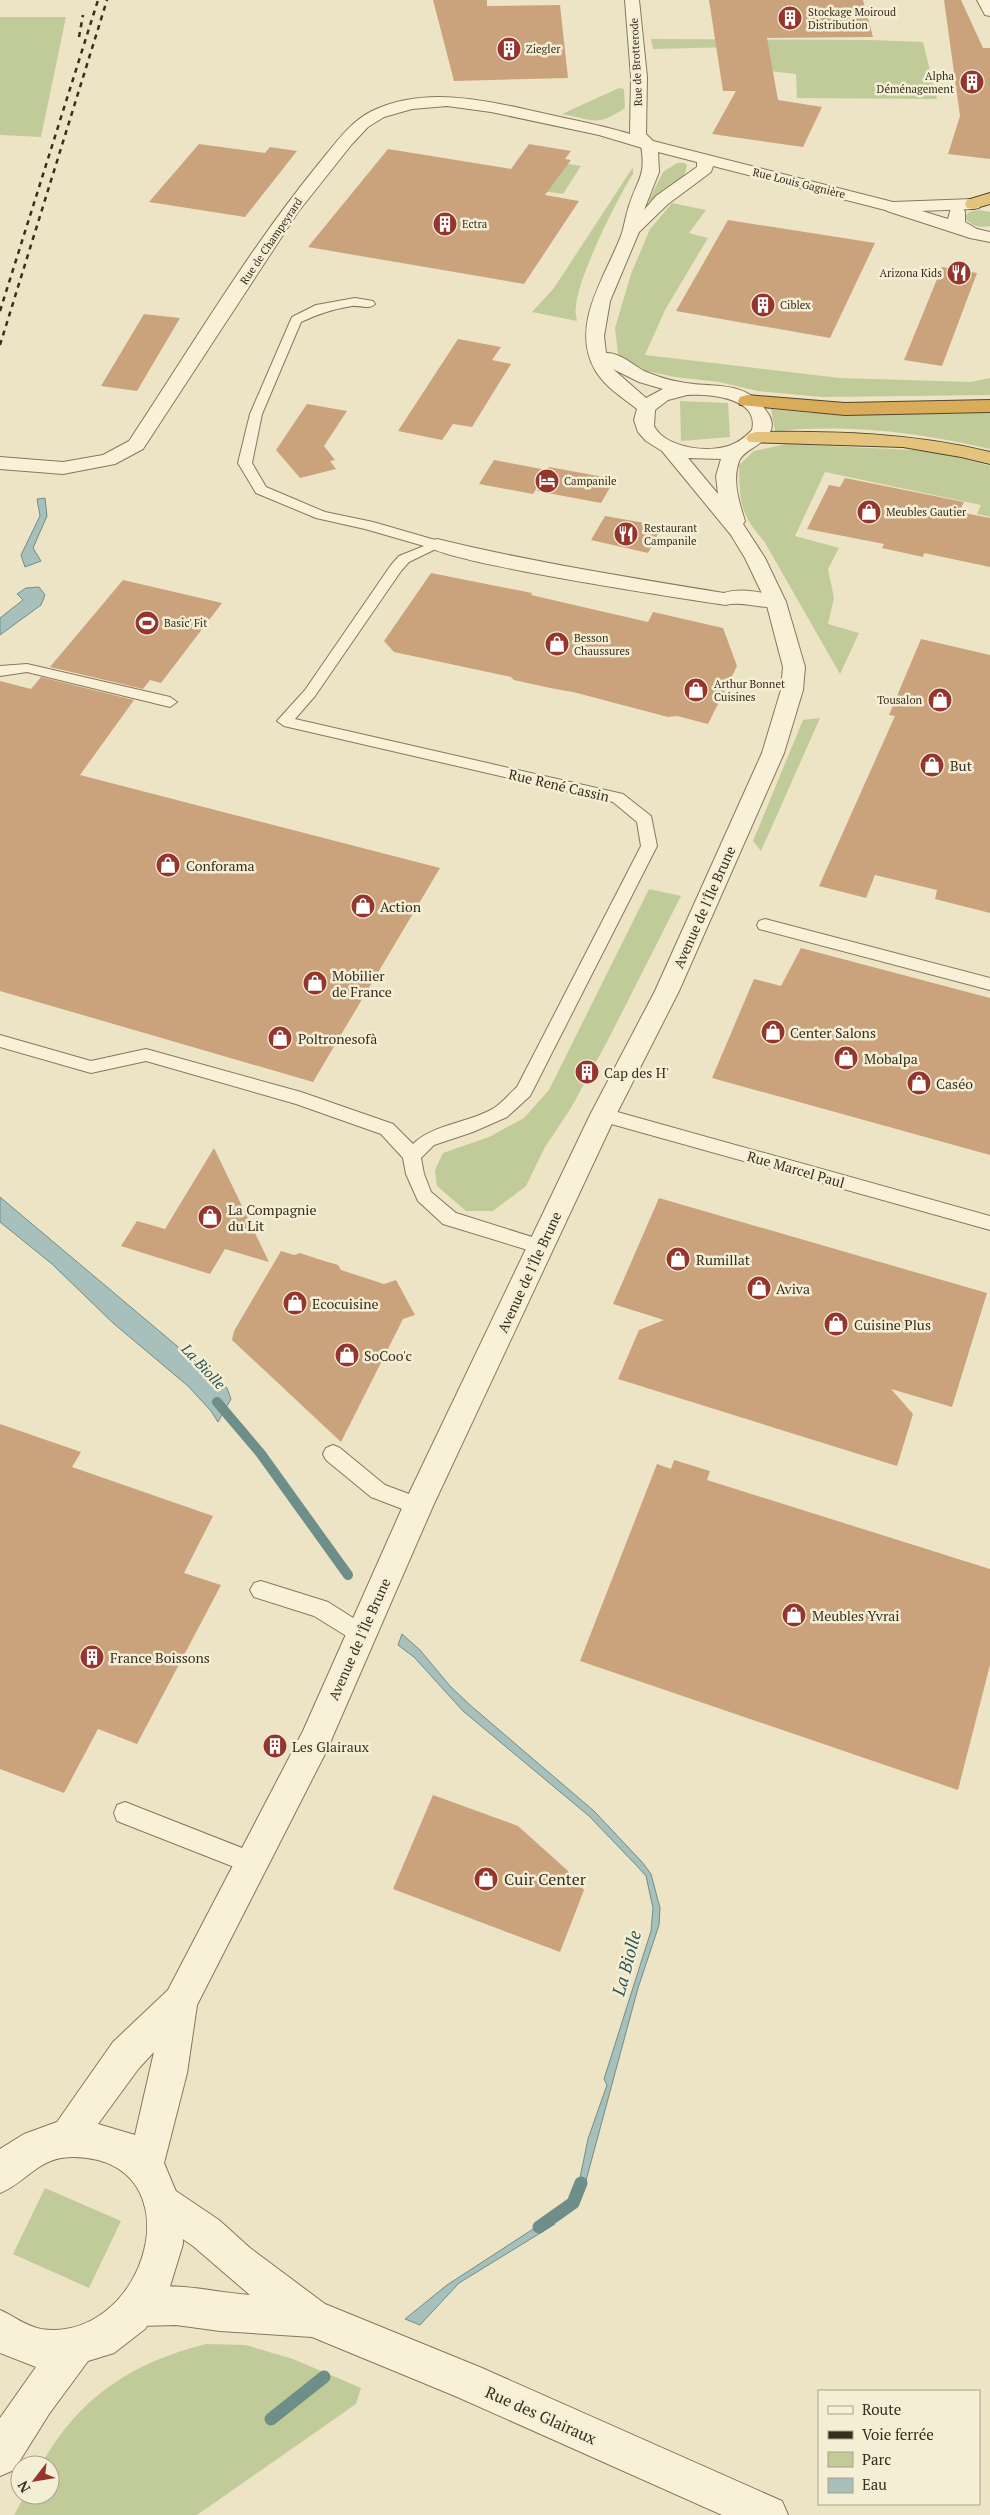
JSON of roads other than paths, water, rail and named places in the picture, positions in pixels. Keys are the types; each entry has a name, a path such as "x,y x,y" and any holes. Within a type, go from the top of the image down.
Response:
{"highway":[{"path":"968,204 990,198"},
{"path":"747,401 845,409 990,406"},
{"path":"756,438 818,436 906,441 940,446 990,458"}],"street":[{"name":"Rue de Brotterode","path":"632,0 639,77 638,135 649,145"},
{"path":"984,0 990,12"},
{"name":"Rue de Champeyrard","path":"0,463 63,468 108,460 136,445 291,209 346,141 362,124 378,114 411,104 447,101 491,107 608,133 649,145"},
{"name":"Rue de Brotterode","path":"608,133 638,124"},
{"path":"646,407 617,384 604,368 595,341 596,322 609,281 631,231 638,204 652,168 649,145"},
{"name":"Rue Louis Gagnière","path":"649,145 893,207 961,228 968,232 990,237"},
{"path":"631,231 662,200 704,169 705,158"},
{"path":"961,228 956,223 955,217 968,204"},
{"name":"Rue Louis Gagnière","path":"893,207 968,204 990,206"},
{"path":"597,350 636,376 658,384 687,389 720,391 747,401 757,410 762,419 762,429 756,438 735,450 703,454 670,448 648,434 643,425 642,415 646,407 656,398 687,389"},
{"name":"Avenue de l'Île Brune","path":"68,2138 86,2108 126,2055 180,2002 315,1740 418,1506 603,1115 667,992 774,753 792,690 794,667 776,602 755,558 739,532 670,448"},
{"name":"Avenue de l'Île Brune","path":"735,450 727,461 724,481 739,532"},
{"path":"437,545 458,552 547,569 725,599 734,596 776,602"},
{"name":"Avenue de l'Île Brune","path":"145,2167 169,2073 180,2002"},
{"path":"0,2329 11,2338 41,2350 74,2348 106,2336 121,2326 139,2307 158,2275 166,2239 163,2204 156,2184 145,2167 123,2149 97,2139 68,2138 45,2143 24,2154 1,2172"},
{"name":"Rue des Glairaux","path":"163,2204 206,2233 237,2261 312,2318 468,2382 768,2515"},
{"name":"Rue des Glairaux","path":"139,2307 176,2306 220,2312 312,2318"},
{"path":"0,2456 12,2434 48,2381 74,2348"}],"lane":[{"path":"369,304 354,302 320,308 296,320 256,414 245,463 262,490 321,515 437,545"},
{"name":"Rue René Cassin","path":"412,1156 428,1140 468,1127 501,1112 524,1090 649,846 644,820 618,798 284,721 310,693 396,568 404,559 437,545"},
{"path":"0,671 4,668 27,668 170,702"},
{"path":"764,925 990,984"},
{"path":"0,1041 91,1067 146,1055 301,1099 336,1113 387,1129 394,1134 412,1156 415,1174 424,1196 450,1219 485,1228 541,1247"},
{"name":"Rue Marcel Paul","path":"603,1115 990,1223"},
{"path":"334,1454 378,1491 418,1506"},
{"path":"261,1590 320,1609 362,1635"},
{"path":"125,1813 252,1863"}],"water":[{"path":"45,498 47,516 33,548 41,561 25,567 21,555 40,516 37,499"},
{"path":"39,587 45,595 41,605 0,635 0,618 23,600 17,594 26,588"},
{"path":"0,1197 227,1388 231,1399 218,1422 211,1411 188,1386 113,1323 52,1264 0,1222"},
{"path":"402,1634 420,1650 450,1686 470,1705 594,1811 651,1874 660,1908 659,1925 638,1988 581,2199 576,2197 588,2139 607,2085 604,2079 651,1931 653,1908 646,1876 589,1816 463,1711 414,1657 398,1645"},
{"path":"547,2220 555,2224 459,2283 420,2325 405,2319 447,2285"}],"waterway":[{"name":"La Biolle","path":"217,1402 261,1454 348,1575"},
{"name":"La Biolle","path":"539,2227 573,2203 581,2183"},
{"name":"La Biolle","path":"271,2419 324,2377"}],"railway":[{"path":"0,311 98,0"},
{"path":"0,345 107,0"},
{"path":"79,37 83,15"}],"place":[{"name":"Stockage Moiroud Distribution","path":"790,18"},
{"name":"Ziegler","path":"509,49"},
{"name":"Alpha Déménagement","path":"972,82"},
{"name":"Ectra","path":"445,224"},
{"name":"Arizona Kids","path":"959,273"},
{"name":"Ciblex","path":"763,305"},
{"name":"Campanile","path":"547,481"},
{"name":"Meubles Gautier","path":"869,512"},
{"name":"Restaurant Campanile","path":"626,534"},
{"name":"Basic' Fit","path":"147,623"},
{"name":"Besson Chaussures","path":"557,644"},
{"name":"Arthur Bonnet Cuisines","path":"696,690"},
{"name":"Tousalon","path":"940,700"},
{"name":"But","path":"932,765"},
{"name":"Conforama","path":"168,865"},
{"name":"Action","path":"363,906"},
{"name":"Mobilier de France","path":"315,983"},
{"name":"Center Salons","path":"773,1032"},
{"name":"Poltronesofà","path":"280,1038"},
{"name":"Mobalpa","path":"846,1058"},
{"name":"Cap des H'","path":"587,1072"},
{"name":"Caséo","path":"919,1083"},
{"name":"La Compagnie du Lit","path":"210,1217"},
{"name":"Rumillat","path":"678,1259"},
{"name":"Aviva","path":"759,1288"},
{"name":"Ecocuisine","path":"295,1303"},
{"name":"Cuisine Plus","path":"836,1324"},
{"name":"SoCoo'c","path":"347,1355"},
{"name":"Meubles Yvrai","path":"794,1615"},
{"name":"France Boissons","path":"92,1657"},
{"name":"Les Glairaux","path":"275,1746"},
{"name":"Cuir Center","path":"486,1879"}]}
